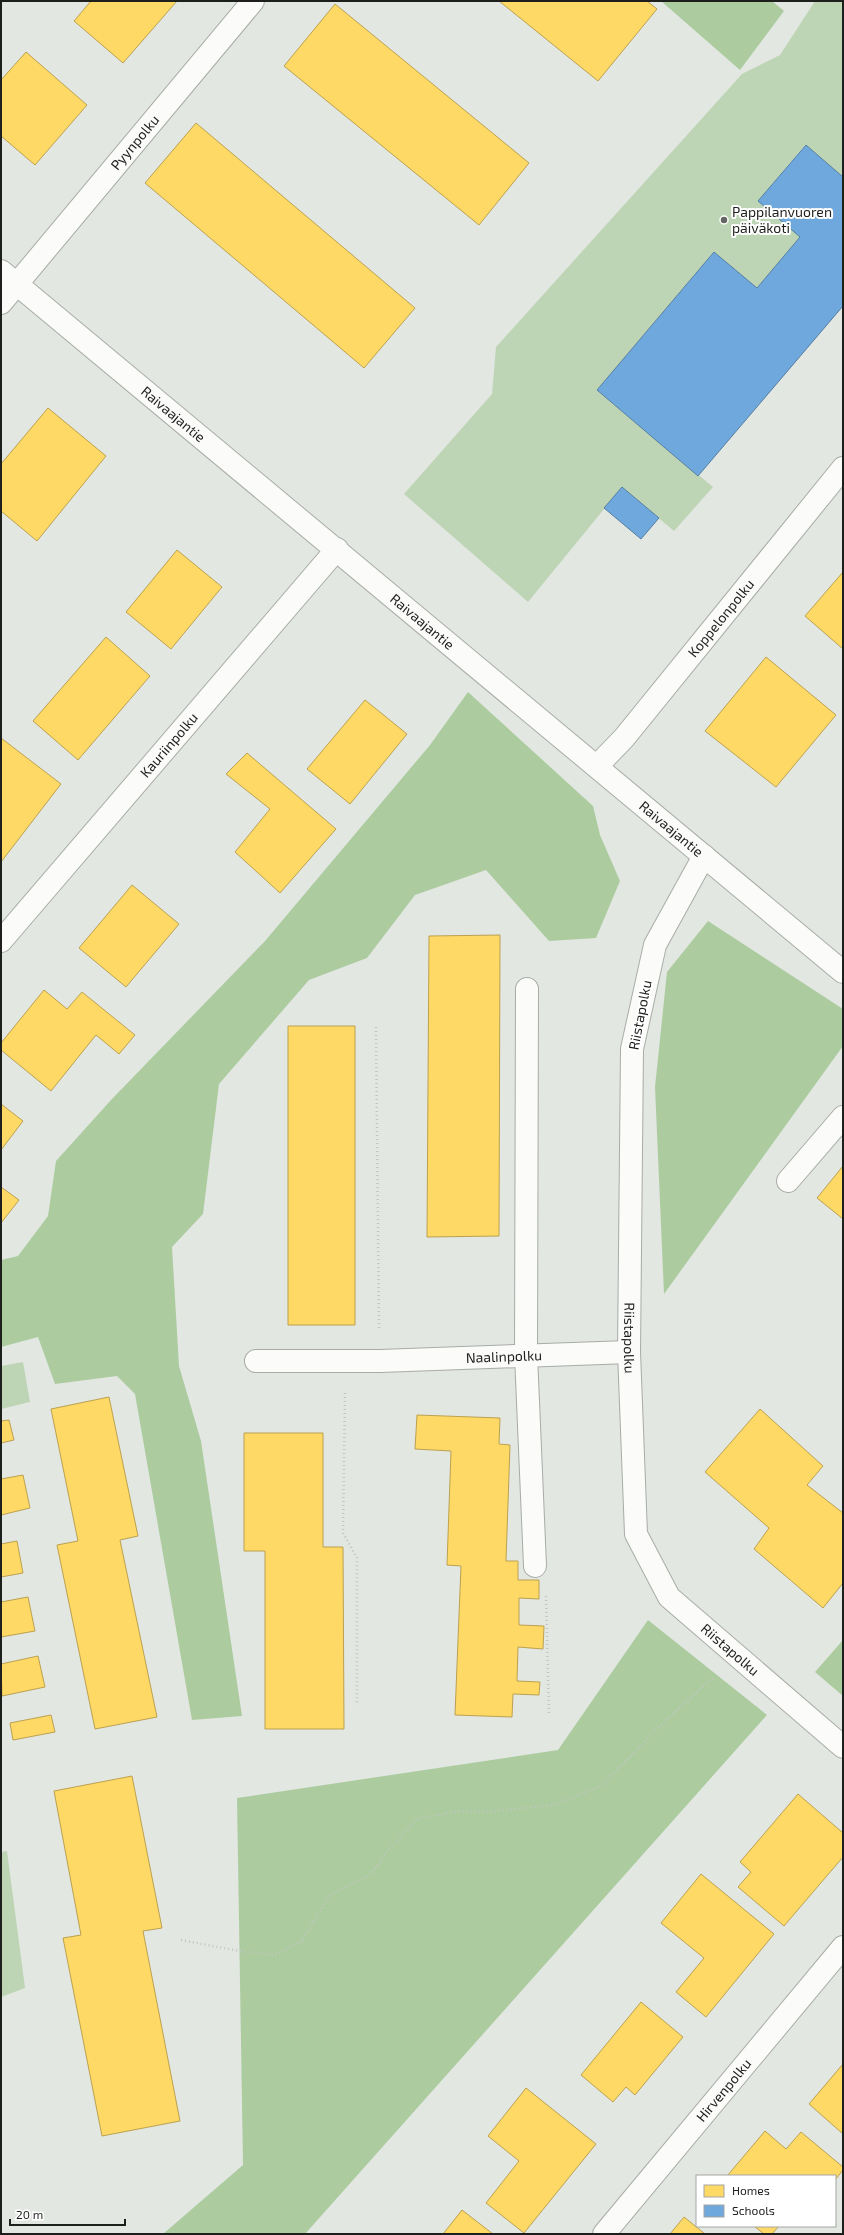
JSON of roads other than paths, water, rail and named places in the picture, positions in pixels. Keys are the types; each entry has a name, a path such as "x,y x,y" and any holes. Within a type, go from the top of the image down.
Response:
{"street":[{"name":"Pyynpolku","path":"1,303 9,277 253,1"},
{"name":"Raivaajantie","path":"9,277 843,972"},
{"name":"Koppelonpolku","path":"597,766 624,738 843,468"},
{"name":"Kauriinpolku","path":"1,942 337,549"},
{"name":"Riistapolku","path":"704,856 655,945 632,1049 629,1352 636,1534 669,1597 843,1747"},
{"path":"527,989 526,1355 535,1566"},
{"path":"788,1181 843,1117"},
{"name":"Naalinpolku","path":"256,1361 380,1361 629,1352"},
{"name":"Hirvenpolku","path":"604,2234 843,1947"}],"place":[{"name":"Pappilanvuoren päiväkoti","path":"724,220"}]}
